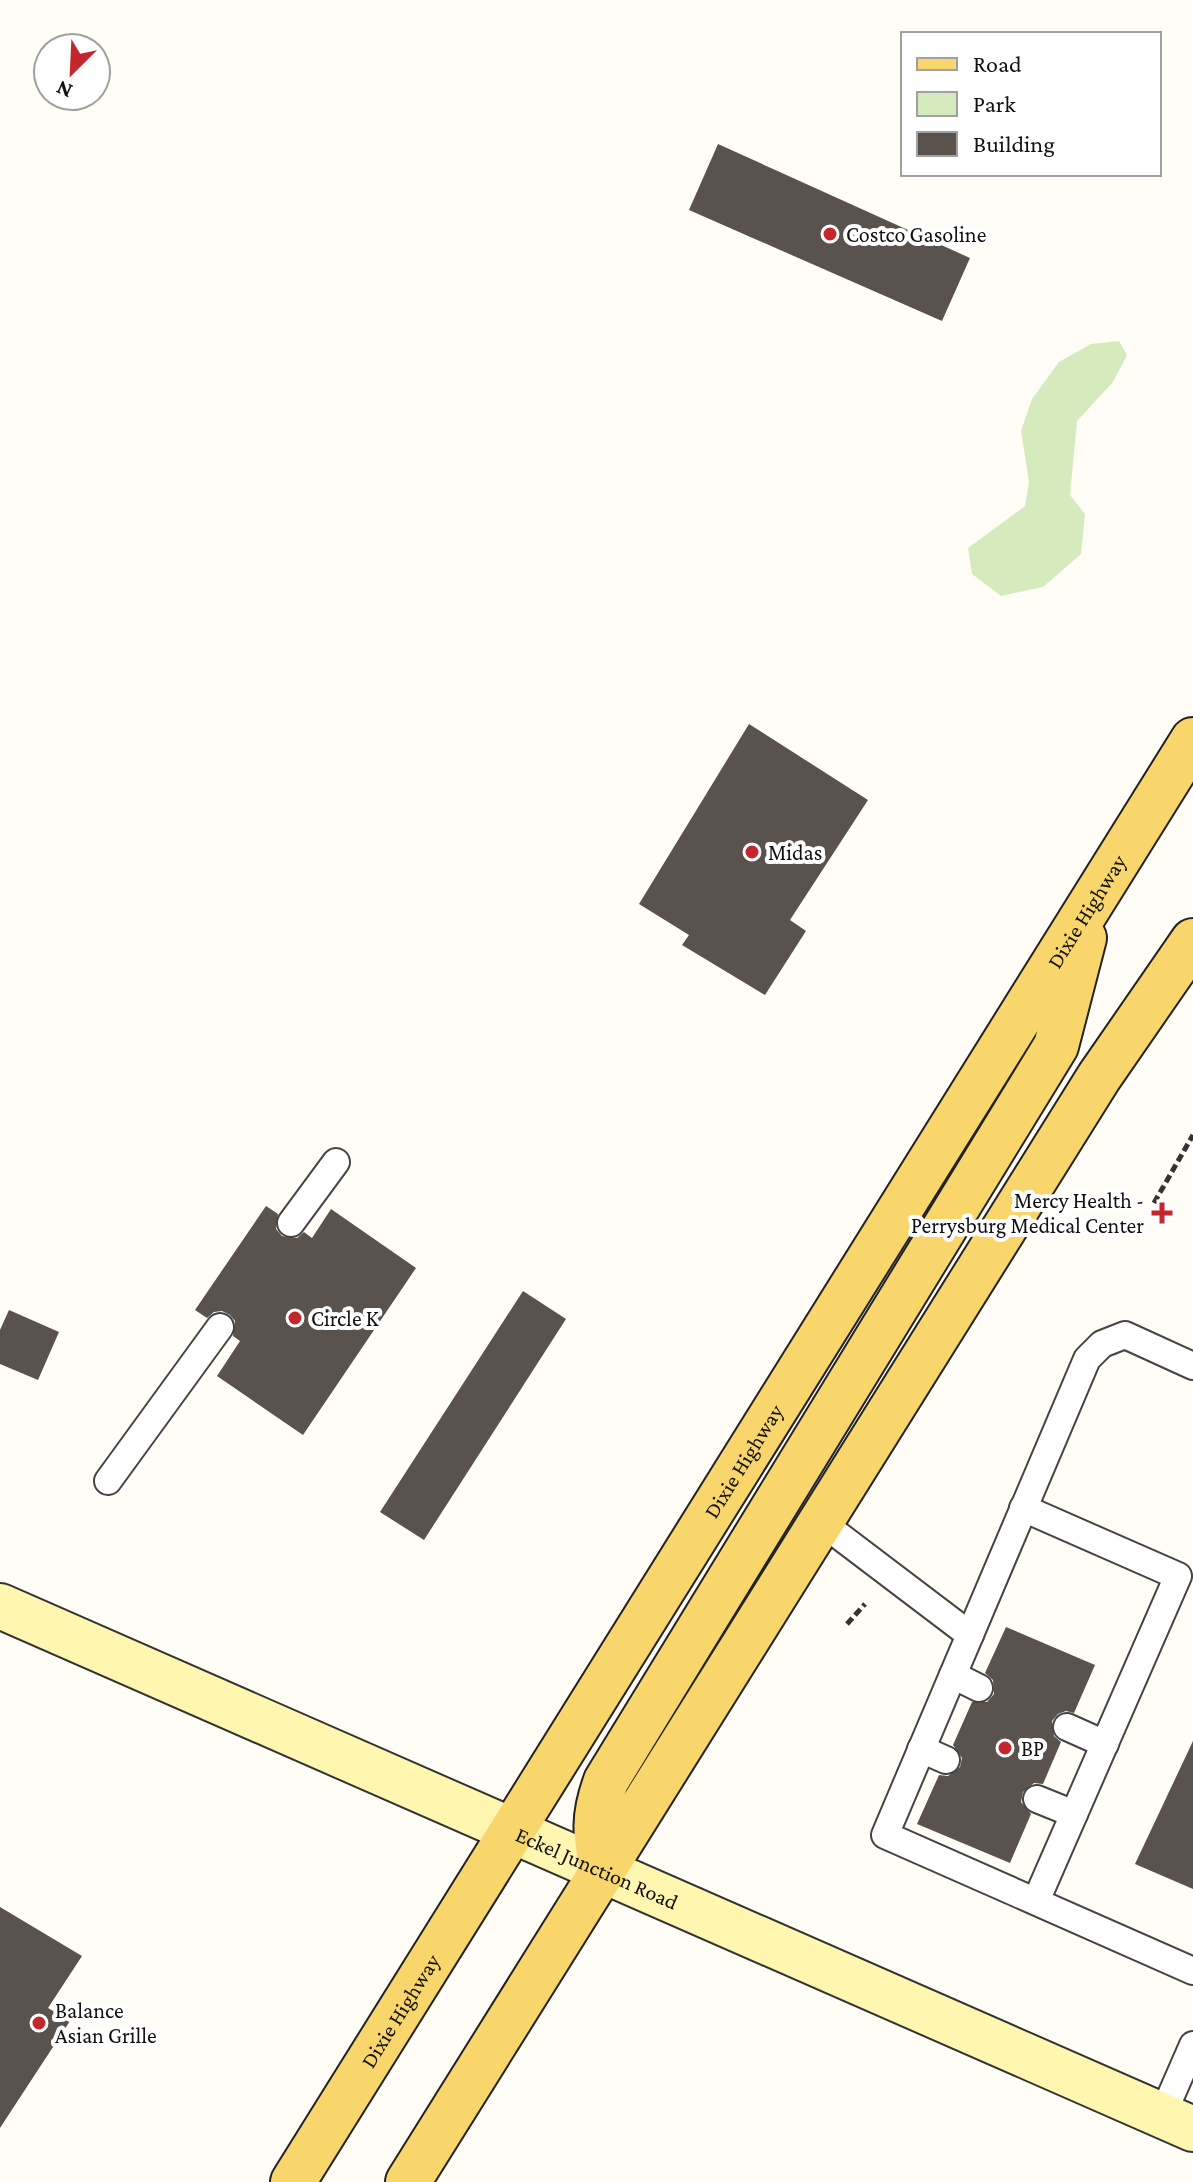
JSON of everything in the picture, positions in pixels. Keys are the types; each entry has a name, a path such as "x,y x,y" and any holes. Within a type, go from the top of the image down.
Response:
{"main road":[{"name":"Dixie Highway","path":"293,2182 1193,740"},
{"path":"602,1870 595,1835 597,1807 606,1781 1056,1046 1094,897"},
{"path":"408,2182 1099,1077 1193,941"}],"street":[{"name":"Eckel Junction Road","path":"0,1606 1178,2122"}],"lane":[{"path":"291,1223 336,1162"},
{"path":"108,1481 220,1327"},
{"path":"1193,1366 1125,1335 1102,1344 1087,1359 885,1835 1193,1971"},
{"path":"1102,1344 1193,1382"},
{"path":"1023,1508 1185,1579 1105,1744 1036,1901"},
{"path":"821,1522 970,1635"},
{"path":"953,1675 979,1688"},
{"path":"1067,1727 1105,1744"},
{"path":"921,1749 946,1760"},
{"path":"1037,1799 1074,1814"},
{"path":"1178,2122 1193,2045"}],"path":[{"path":"1154,1203 1193,1135"}],"green space":[{"path":"1119,341 1127,355 1113,382 1077,421 1070,495 1085,514 1081,554 1043,587 1001,596 972,574 968,548 1025,506 1029,482 1021,431 1032,399 1059,362 1091,344"}],"building":[{"name":"Costco Gasoline","path":"718,144 970,258 942,321 689,210"},
{"name":"Midas","path":"749,724 868,800 790,920 806,931 765,995 682,945 689,935 639,904"},
{"name":"Circle K","path":"266,1206 278,1214 276,1229 282,1236 297,1238 304,1232 312,1238 331,1209 416,1268 303,1435 217,1376 240,1341 233,1336 235,1321 222,1311 214,1312 207,1318 195,1310"},
{"path":"523,1291 566,1319 424,1540 380,1512"},
{"path":"9,1310 59,1332 38,1380 0,1364 0,1330"},
{"name":"BP","path":"1006,1627 1095,1665 1074,1713 1066,1711 1052,1721 1054,1736 1061,1742 1043,1784 1034,1783 1023,1792 1021,1802 1031,1814 1010,1863 917,1824 939,1775 948,1776 960,1767 962,1758 953,1745 972,1702 987,1702 994,1694 993,1680 985,1673"},
{"path":"1193,1741 1193,1889 1135,1864"},
{"path":"0,1907 82,1956 48,2008 70,2021 0,2128"}],"place":[{"name":"Costco Gasoline","path":"830,234"},
{"name":"Midas","path":"752,852"},
{"name":"Mercy Health - Perrysburg Medical Center","path":"1162,1213"},
{"name":"Circle K","path":"295,1318"},
{"name":"BP","path":"1005,1748"},
{"name":"Balance Asian Grille","path":"39,2023"}]}
